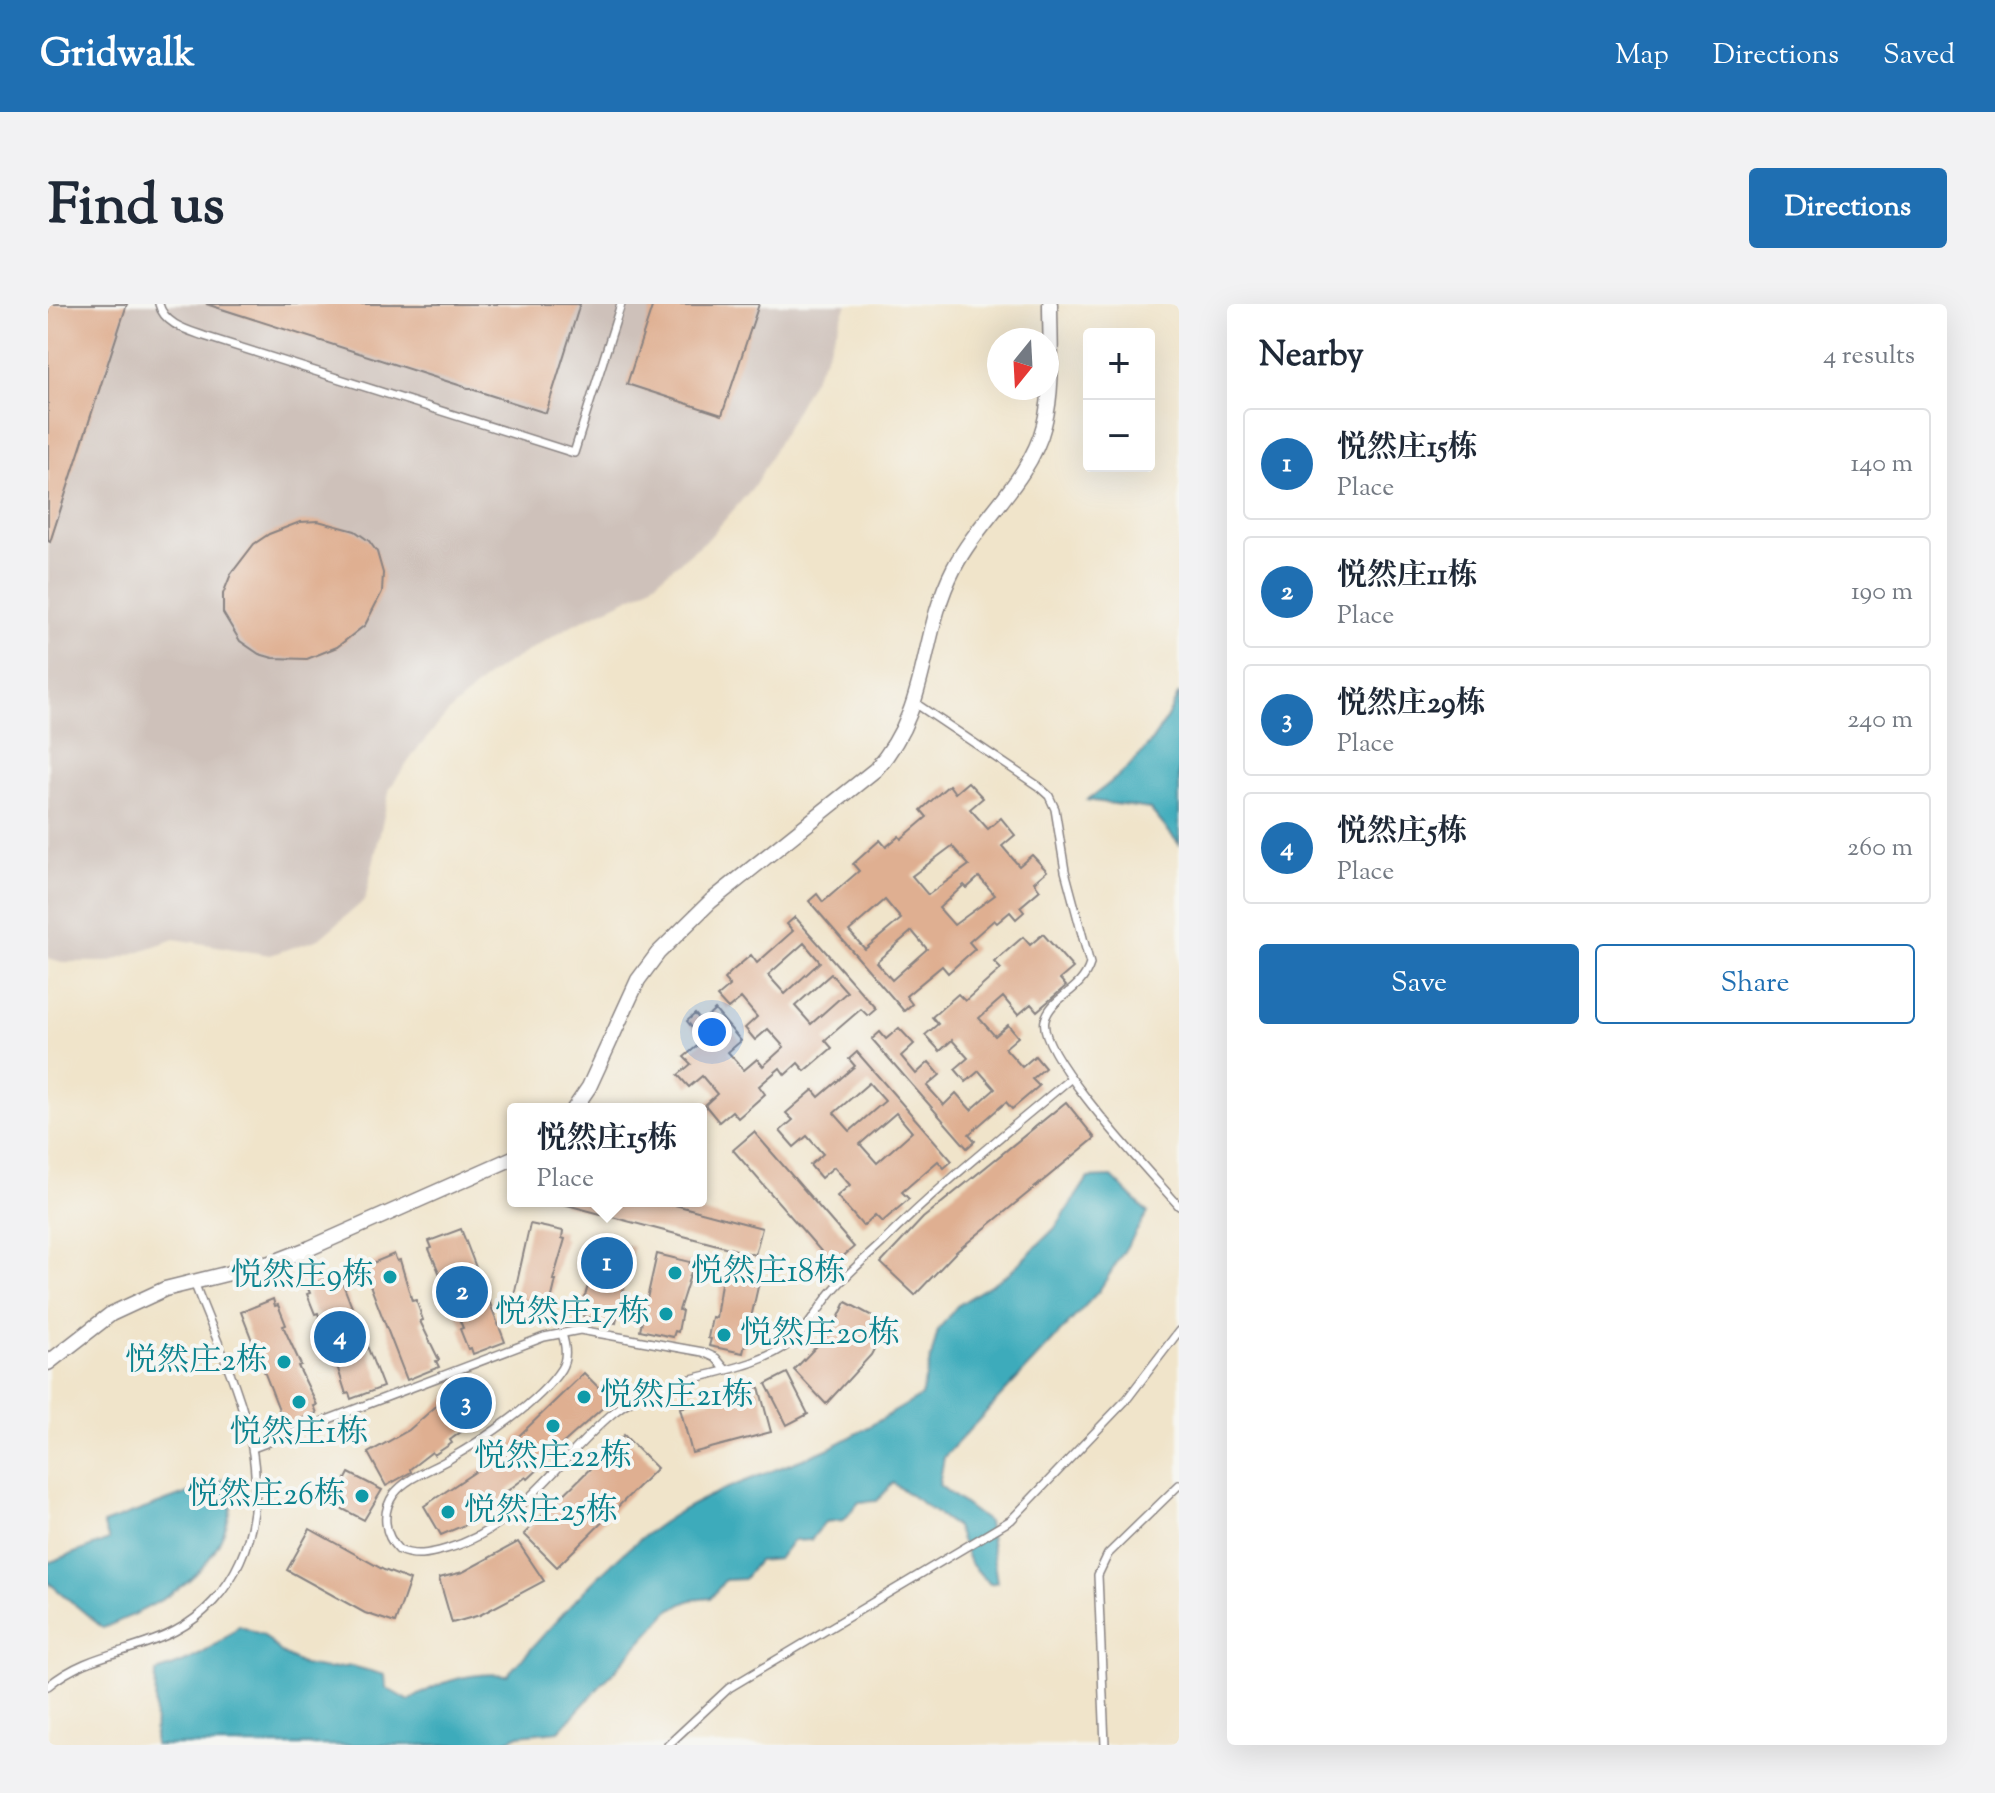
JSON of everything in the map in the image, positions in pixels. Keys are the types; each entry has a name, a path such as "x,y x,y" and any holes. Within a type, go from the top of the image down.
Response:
{"street":[{"path":"578,1103 589,1087 638,980 658,953 711,901 875,770 894,749 915,703 939,605 953,570 1019,476 1044,427 1049,401 1050,304"},
{"path":"48,1363 111,1314 165,1289 274,1262 507,1161"}],"lane":[{"path":"159,304 161,313 175,325 204,336 574,453 621,304"},
{"path":"915,703 1038,786 1053,802 1072,898 1089,951 1086,977 1047,1012 1043,1024 1045,1037 1070,1079 1179,1206"},
{"path":"562,1334 565,1358 560,1370 542,1389 478,1441 408,1482 394,1495 386,1513 386,1532 399,1550 421,1555 465,1543 489,1532 510,1517 620,1407 650,1392 769,1356 793,1340 814,1320 829,1295 919,1207 1070,1079"},
{"path":"48,1686 92,1659 176,1631 220,1595 247,1546 257,1491 253,1448 193,1281"},
{"path":"253,1448 544,1337 580,1330 703,1352 716,1358 725,1369"},
{"path":"668,1745 701,1711 744,1678 950,1560 1011,1520 1127,1399 1179,1331"},
{"path":"1105,1745 1098,1575 1108,1554 1179,1485"}],"shaded area":[{"path":"48,304 847,304 826,355 755,485 709,538 644,591 572,625 491,673 448,713 415,752 390,788 365,900 319,939 270,955 175,939 108,962 62,962 48,958"}],"water":[{"path":"1179,693 1179,844 1150,809 1087,800 1117,778 1141,754 1162,726"},
{"path":"1112,1177 1148,1213 1099,1291 944,1457 939,1485 988,1522 997,1582 990,1584 970,1563 956,1527 893,1483 877,1501 859,1502 844,1520 825,1522 811,1540 792,1541 778,1559 758,1561 744,1579 725,1580 711,1598 691,1600 671,1609 559,1731 519,1735 497,1745 154,1745 156,1672 200,1654 239,1626 263,1635 281,1653 303,1665 327,1669 352,1666 385,1675 386,1688 409,1701 456,1679 507,1675 606,1569 650,1531 729,1487 837,1444 921,1396 938,1330 957,1306 1009,1273 1055,1228 1088,1178"},
{"path":"234,1476 231,1507 224,1533 212,1555 196,1574 154,1604 103,1628 48,1582 48,1563 109,1540 103,1524"}],"building":[{"path":"48,304 127,304 50,542 48,541"},
{"path":"206,304 580,304 546,413"},
{"path":"653,304 759,304 722,415 627,384"},
{"path":"318,521 355,531 369,541 377,552 383,573 382,592 365,625 337,647 307,659 273,658 259,654 240,641 223,613 223,594 231,574 254,544 269,534 300,522"},
{"path":"968,782 983,798 970,809 988,829 1001,818 1015,835 1002,846 1019,866 1032,855 1047,871 1034,882 1040,890 1020,907 1024,912 1016,919 1010,912 997,923 994,920 969,942 975,949 948,973 942,966 906,996 912,1004 904,1011 809,901 817,894 823,902 859,871 853,864 880,840 886,847 899,836 901,839 927,817 921,810 949,785 955,793","holes":["952,846 969,865 928,895 912,876","979,877 995,895 954,925 939,908 964,885 967,888","885,900 901,919 865,949 849,931","912,931 927,949 892,980 876,962"]},
{"path":"795,917 876,1009 868,1016 861,1009 825,1040 832,1048 805,1071 798,1063 785,1075 780,1068 759,1086 765,1094 746,1111 738,1118 732,1111 719,1122 707,1107 707,1103 717,1094 702,1076 689,1087 678,1075 691,1064 684,1057 703,1041 687,1021 695,1014 702,1022 715,1010 741,1041 728,1052 744,1070 757,1059 763,1066 784,1047 768,1029 755,1040 745,1028 757,1017 741,998 728,1009 717,997 730,986 724,979 732,971 751,955 757,963 793,931 787,924","holes":["804,943 820,962 785,994 768,975","831,974 847,992 811,1024 795,1006"]},
{"path":"1043,934 1073,968 1060,979 1066,986 1037,1011 1031,1004 1018,1015 1003,997 979,1018 995,1036 1008,1025 1018,1037 1005,1048 1022,1067 1035,1056 1045,1068 1032,1079 1039,1086 1012,1109 1006,1102 969,1134 975,1141 967,1148 872,1039 880,1032 886,1039 899,1028 914,1044 901,1056 916,1074 929,1062 940,1075 927,1086 944,1105 956,1093 971,1110 995,1089 979,1071 966,1082 955,1069 968,1058 952,1040 940,1051 925,1035 938,1024 932,1017 958,994 965,1001 1001,969 994,962 1023,937 1030,945"},
{"path":"857,1052 952,1161 944,1168 938,1161 902,1192 909,1199 882,1222 875,1215 863,1226 837,1196 850,1185 834,1167 821,1178 810,1165 823,1154 807,1136 794,1147 780,1131 793,1120 786,1113 813,1090 819,1097 855,1066 849,1059","holes":["869,1083 885,1101 850,1131 834,1113","896,1113 912,1132 877,1163 860,1144"]},
{"path":"1066,1102 1095,1138 956,1252 915,1295 881,1263 923,1218"},
{"path":"754,1132 854,1247 833,1265 733,1150"},
{"path":"574,1207 683,1207 762,1228 755,1255"},
{"path":"530,1224 563,1231 562,1238 565,1239 553,1280 556,1280 551,1301 548,1300 546,1307 513,1300"},
{"path":"461,1229 505,1342 473,1354 471,1348 468,1349 460,1329 463,1328 429,1249 432,1248 429,1241"},
{"path":"600,1240 633,1247 616,1323 583,1316 584,1309 581,1308 594,1267 590,1266 595,1246"},
{"path":"394,1254 397,1261 400,1260 412,1301 416,1300 423,1320 420,1321 439,1360 436,1361 439,1367 407,1380 363,1267"},
{"path":"657,1254 690,1262 689,1268 692,1269 679,1310 682,1311 678,1332 675,1331 673,1337 640,1330"},
{"path":"726,1270 760,1278 743,1353 709,1346 712,1317 716,1318 722,1276 725,1277"},
{"path":"339,1274 383,1387 351,1399 349,1393 346,1394 333,1353 330,1354 318,1313 315,1314 307,1294 310,1293 307,1286"},
{"path":"273,1299 301,1365 298,1366 317,1405 314,1406 317,1413 285,1425 241,1312"},
{"path":"846,1302 887,1324 871,1355 826,1404 794,1370 833,1329"},
{"path":"584,1373 608,1397 606,1405 542,1462 544,1464 528,1479 526,1477 506,1492 508,1495 466,1521 467,1524 441,1535 424,1506 496,1458"},
{"path":"787,1373 808,1414 787,1425 766,1384"},
{"path":"466,1380 490,1405 485,1410 488,1412 450,1440 452,1443 434,1455 432,1452 410,1469 411,1472 386,1486 368,1453 409,1430"},
{"path":"759,1387 771,1432 692,1453 680,1408"},
{"path":"624,1435 657,1468 557,1567 524,1534"},
{"name":"悦然庄26栋","path":"349,1473 382,1490 364,1520 333,1504"},
{"path":"310,1529 384,1570 410,1580 395,1623 365,1613 287,1570"},
{"path":"518,1542 544,1581 480,1615 452,1623 439,1578 463,1572"}],"place":[{"name":"悦然庄15栋","path":"607,1263"},
{"name":"悦然庄18栋","path":"675,1273"},
{"name":"悦然庄9栋","path":"390,1277"},
{"name":"悦然庄11栋","path":"462,1292"},
{"name":"悦然庄17栋","path":"666,1314"},
{"name":"悦然庄20栋","path":"724,1335"},
{"name":"悦然庄5栋","path":"340,1337"},
{"name":"悦然庄2栋","path":"284,1362"},
{"name":"悦然庄21栋","path":"584,1397"},
{"name":"悦然庄1栋","path":"299,1402"},
{"name":"悦然庄29栋","path":"466,1403"},
{"name":"悦然庄22栋","path":"553,1426"},
{"name":"悦然庄26栋","path":"362,1496"},
{"name":"悦然庄25栋","path":"448,1512"}]}
